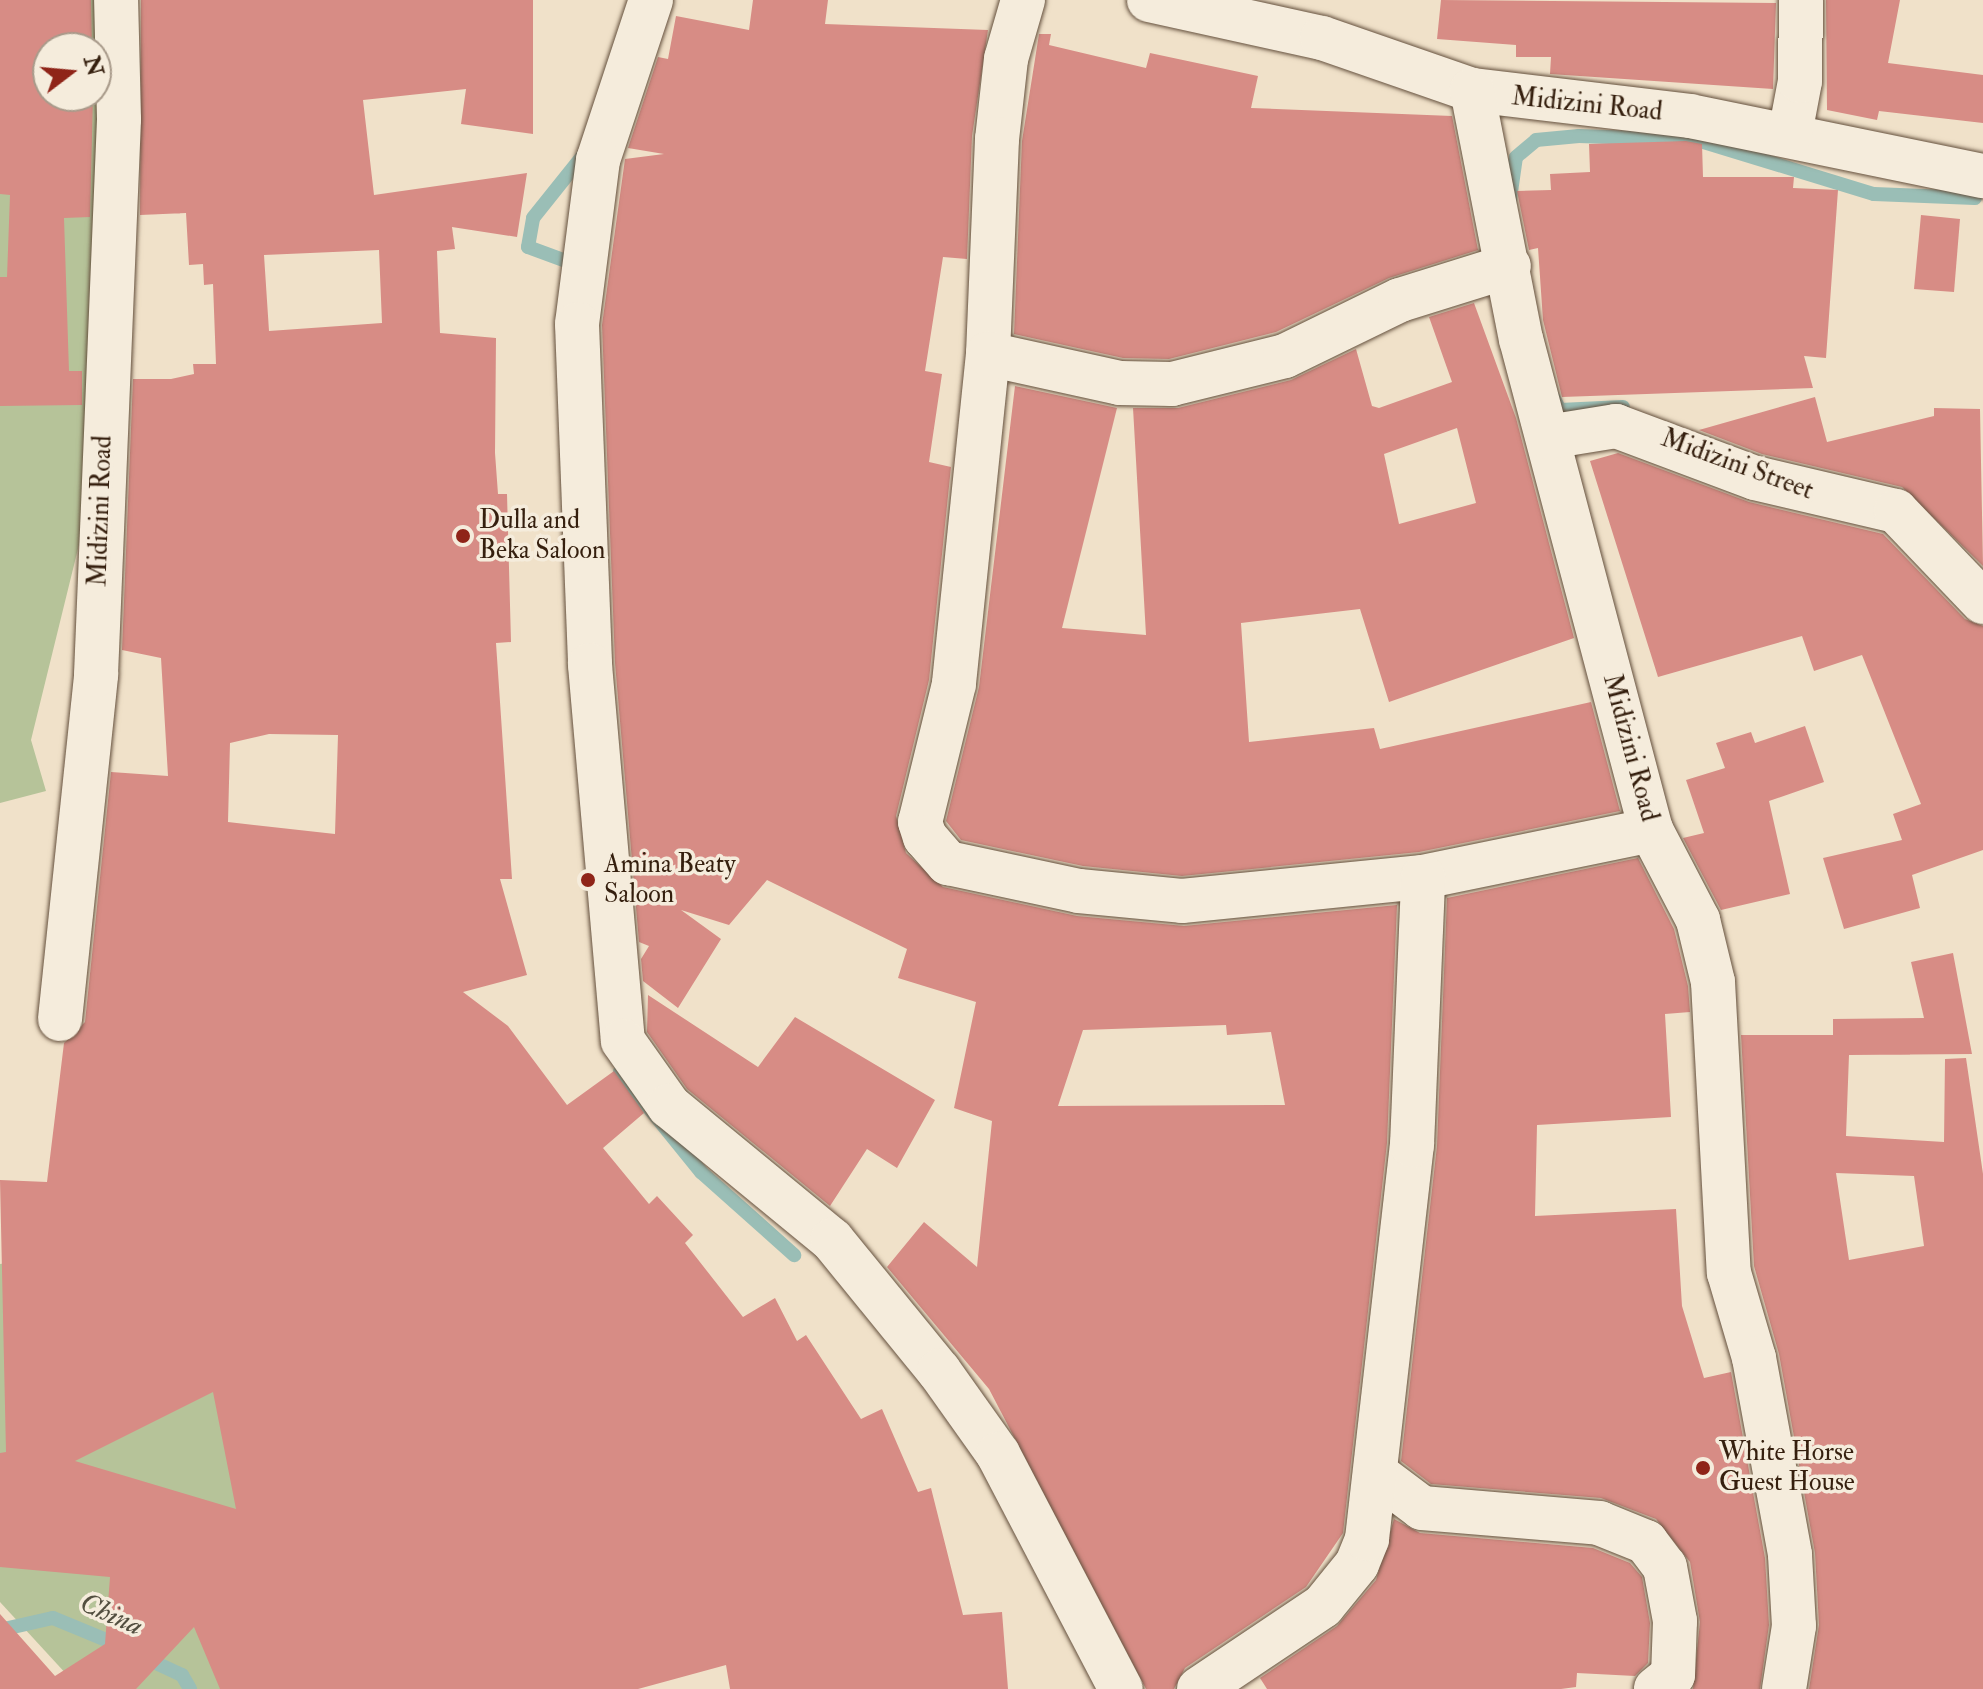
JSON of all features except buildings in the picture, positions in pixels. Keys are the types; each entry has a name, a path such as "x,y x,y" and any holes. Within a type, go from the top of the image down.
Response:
{"street":[{"name":"Midizini Road","path":"60,1019 96,675 119,119 116,0"},
{"path":"651,0 598,160 577,324 590,665 623,1041 669,1106 832,1240 939,1371 998,1454 1121,1689"},
{"path":"1023,0 1006,59 997,139 988,354 954,684 921,813 925,837 948,863 1079,891 1182,901 1423,877 1651,830"},
{"name":"Midizini Road","path":"1154,0 1322,38 1472,90 1790,134 1983,176"},
{"path":"1790,134 1801,0"},
{"name":"Midizini Road","path":"1472,90 1548,437 1651,830 1698,920 1713,982 1729,1273 1754,1358 1790,1555 1794,1626 1784,1689"},
{"path":"988,354 1120,383 1172,384 1285,356 1400,300 1509,266"},
{"name":"Midizini Street","path":"1548,437 1616,426 1755,478 1896,511 1983,602"},
{"path":"1199,1689 1343,1585 1367,1539 1378,1475 1391,1280 1412,1145 1423,877"},
{"path":"1378,1475 1422,1508 1599,1523 1646,1542 1665,1567 1675,1621 1673,1675 1656,1689"}],"green space":[{"path":"0,0 126,0 88,508 31,740 46,791 0,803"},
{"path":"33,1259 347,1466 480,1689 80,1689 0,1602 0,1264"}],"waterway":[{"path":"1509,206 1516,157 1536,140 1579,136 1697,140 1874,194 1975,198"},
{"path":"574,264 528,247 533,218 585,153"},
{"path":"1553,397 1560,410 1623,407"},
{"path":"620,1072 701,1172 794,1255"},
{"name":"China","path":"0,1630 53,1618 121,1646"},
{"name":"China","path":"143,1657 182,1675 190,1689"}],"place":[{"name":"Dulla and Beka Saloon","path":"463,536"},
{"name":"Amina Beaty Saloon","path":"588,880"},
{"name":"White Horse Guest House","path":"1703,1468"}]}
